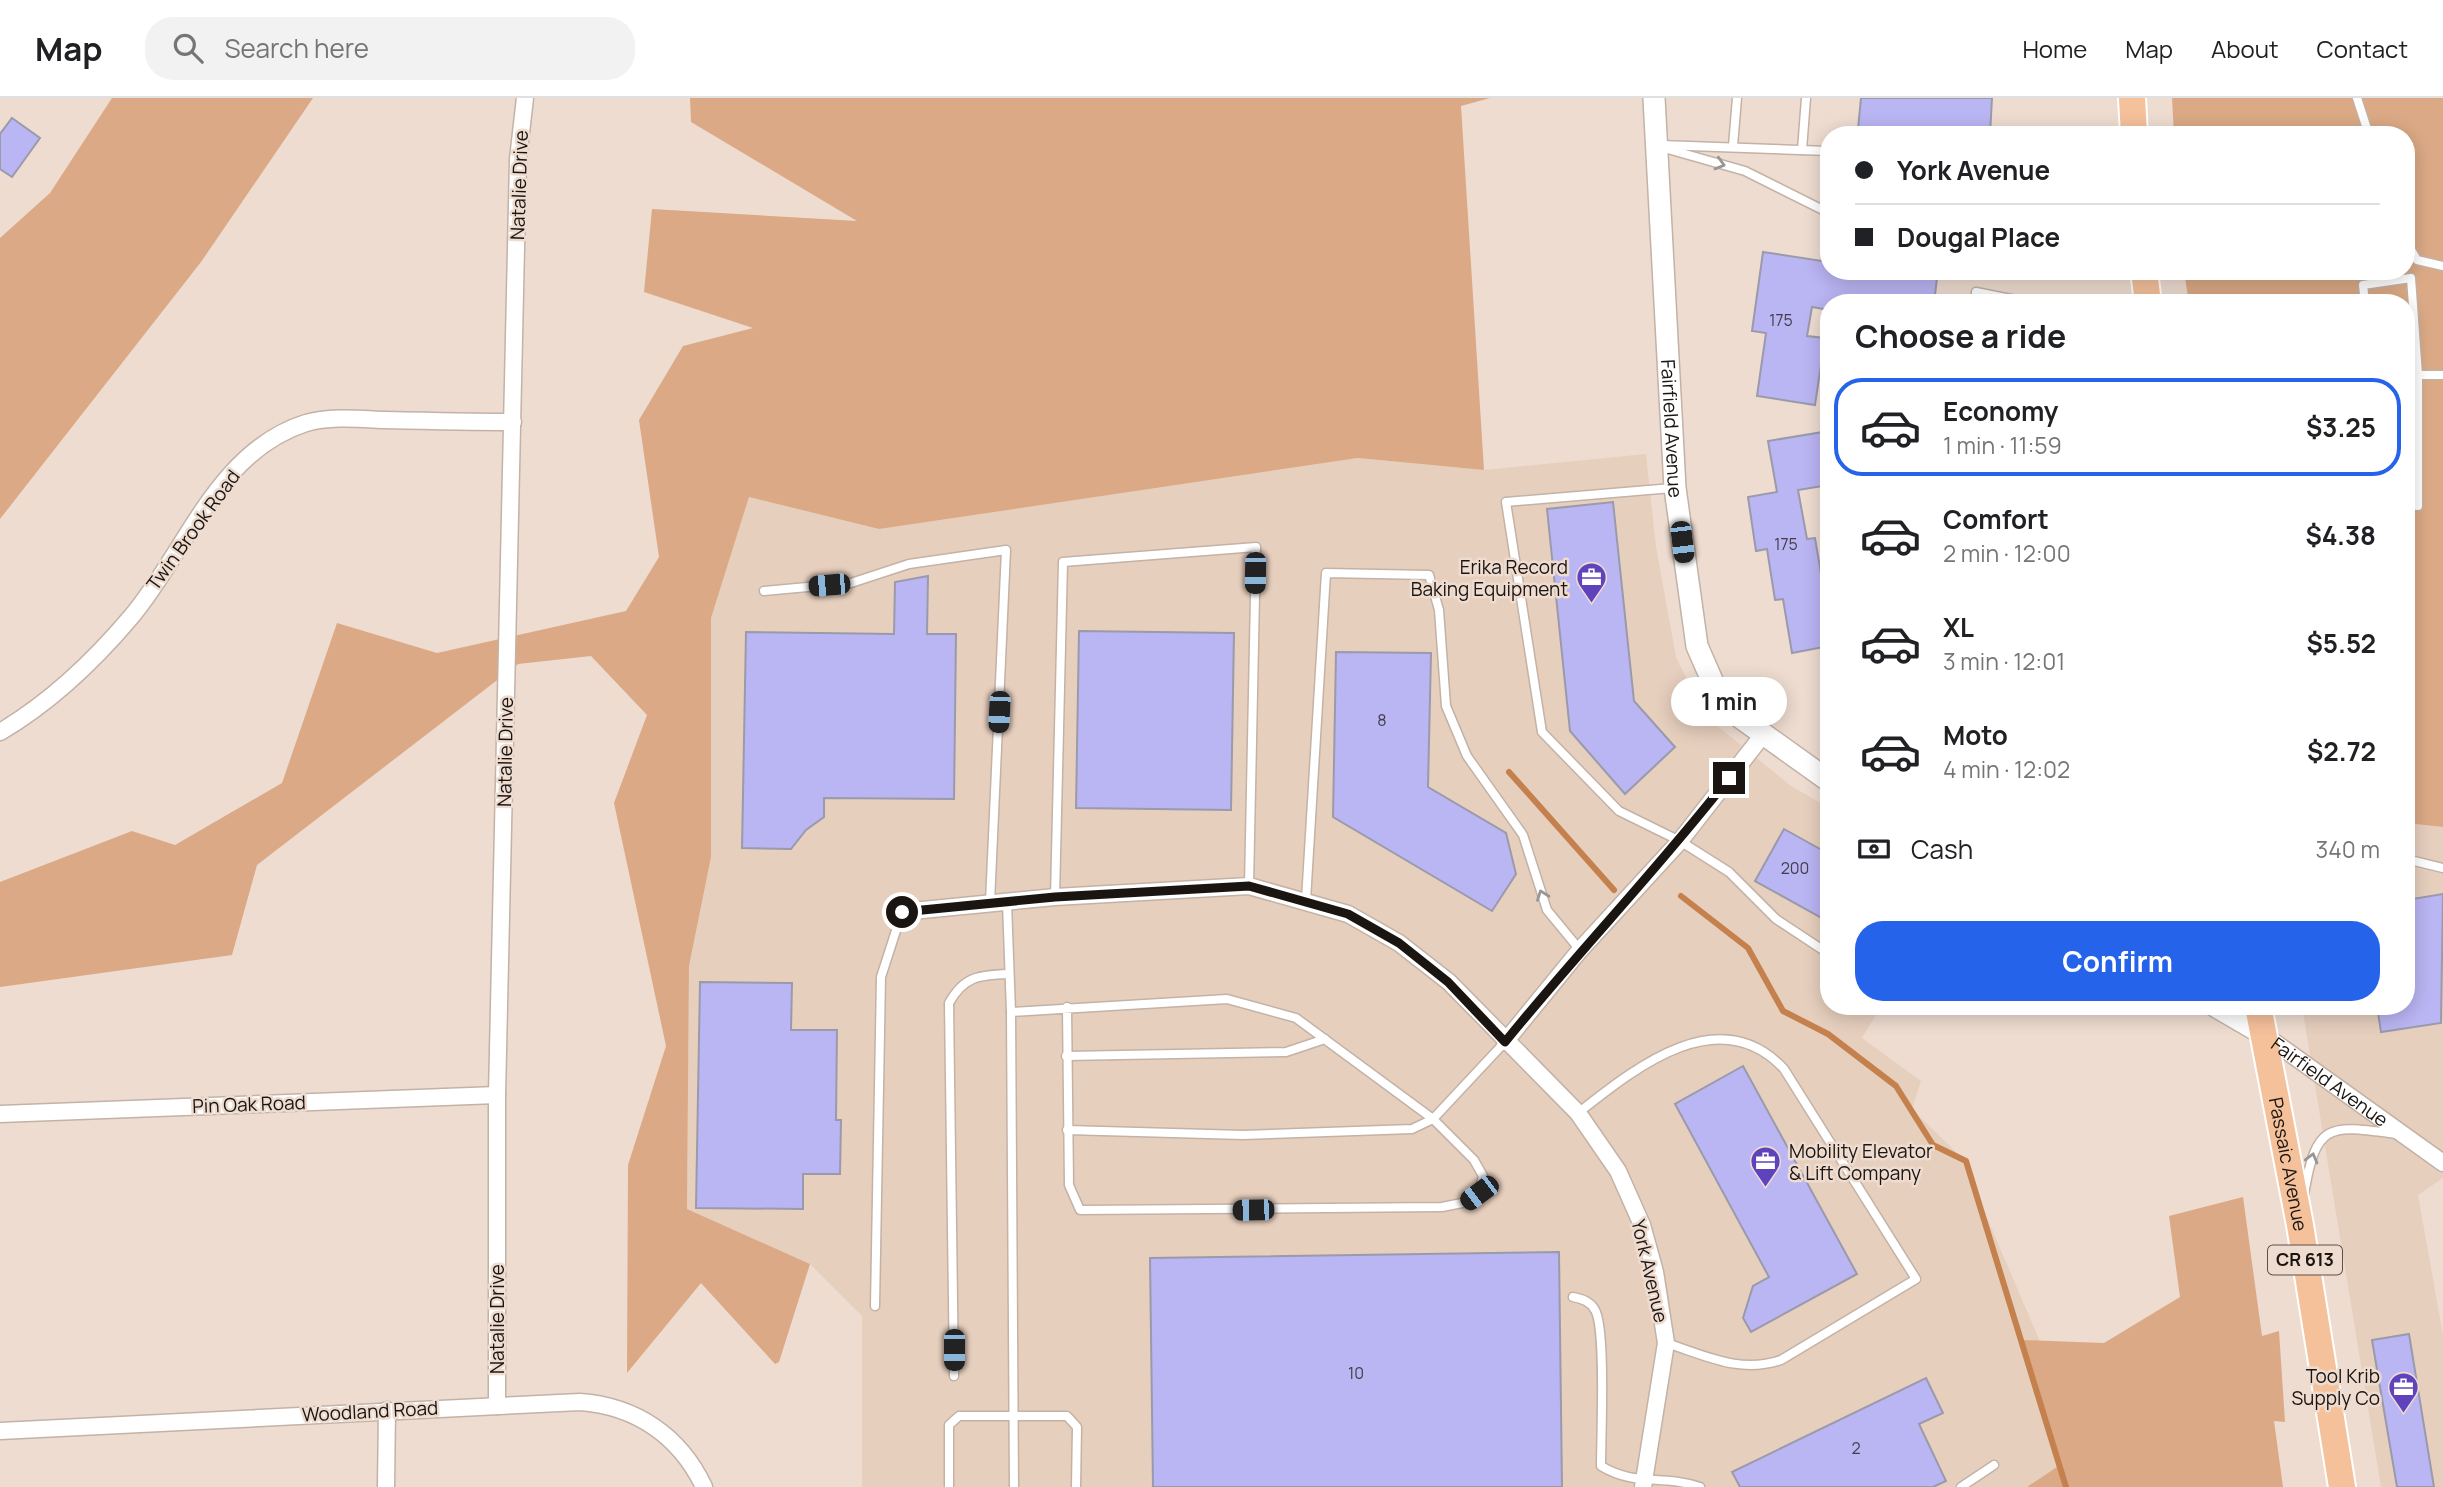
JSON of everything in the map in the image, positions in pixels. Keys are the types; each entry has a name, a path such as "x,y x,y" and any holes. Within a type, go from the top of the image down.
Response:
{"main road":[{"path":"2132,98 2134,126"},
{"name":"Passaic Avenue","path":"2260,1015 2300,1225 2342,1487"}],"street":[{"name":"Natalie Drive","path":"496,1406 497,1095 518,159 525,98"},
{"name":"Fairfield Avenue","path":"1654,98 1654,145 1675,488 1691,624 1697,646 1714,685 1734,713 1762,736 1820,775"},
{"name":"Twin Brook Road","path":"0,732 62,691 131,617 216,492 247,457 278,436 308,423 349,419 513,422"},
{"path":"1505,1042 1580,950 1680,841 1762,736"},
{"name":"York Avenue","path":"902,912 1055,897 1249,886 1348,914 1399,943 1448,982 1578,1113 1618,1171 1642,1225 1655,1272 1667,1343 1643,1485"},
{"name":"Fairfield Avenue","path":"2230,1015 2263,1034 2443,1163"},
{"name":"Pin Oak Road","path":"0,1114 497,1095"},
{"name":"Woodland Road","path":"0,1431 580,1402 622,1409 649,1422 671,1439 690,1461 704,1487"},
{"path":"386,1487 387,1410"}],"lane":[{"path":"1733,146 1737,98"},
{"path":"1802,150 1806,98"},
{"path":"2357,98 2366,126"},
{"path":"1654,145 1820,151"},
{"path":"1654,145 1745,171 1820,208"},
{"path":"2415,257 2417,260 2443,266"},
{"path":"2364,294 2363,285 2397,280"},
{"path":"2415,333 2418,375 2418,506 2415,506"},
{"path":"2418,375 2443,375"},
{"path":"1675,488 1506,502 1542,732 1619,811 1680,841 1729,872 1776,919 1820,948"},
{"path":"1055,897 1063,562 1256,547 1249,886"},
{"path":"764,591 850,583 909,564 1006,550 990,902"},
{"path":"1306,900 1326,573 1429,575 1439,610 1446,706 1467,756 1523,835 1547,910 1580,950"},
{"path":"2415,861 2443,868"},
{"path":"1007,903 1008,974 1012,1012 1014,1487"},
{"path":"875,1306 881,977 902,912"},
{"path":"954,1376 949,1003 958,988 969,978 1008,974"},
{"path":"1012,1012 1067,1007 1227,999 1296,1018 1433,1119 1474,1160 1483,1176 1479,1193 1467,1202 1442,1208 1092,1213 1080,1210 1069,1185 1067,1007"},
{"path":"1066,1056 1286,1052 1325,1039"},
{"path":"1578,1113 1637,1067 1660,1054 1693,1044 1723,1041 1757,1046 1784,1069 1916,1279 1781,1360 1760,1367 1740,1366 1667,1343"},
{"path":"1068,1130 1243,1135 1412,1129 1433,1119 1505,1042"},
{"path":"2300,1225 2314,1147 2322,1140 2350,1128 2405,1135"},
{"path":"1573,1297 1586,1300 1596,1311 1601,1351 1601,1466 1614,1475 1643,1485 1677,1480 1700,1487"},
{"path":"949,1487 949,1425 959,1416 1014,1415 1067,1416 1074,1420 1077,1427 1076,1487"},
{"path":"1961,1487 1994,1465"}],"shaded area":[{"path":"112,98 313,98 201,262 0,519 0,238 50,193"},
{"path":"690,98 1490,98 1461,106 1484,470 1358,458 879,529 749,497 711,618 711,857 689,966 687,1209 810,1264 779,1362 775,1364 701,1283 627,1373 628,1165 666,1046 614,803 647,715 591,656 518,664 257,865 232,955 0,987 0,882 132,831 175,845 282,783 337,623 437,653 626,611 659,557 639,420 683,346 753,328 644,292 652,209 857,221 691,122"},
{"path":"2172,98 2443,98 2443,827 2415,824 2415,294 2188,294 2185,280 2415,280 2415,126 2174,126"},
{"path":"1646,454 1656,547 1676,657 1704,715 1791,786 1820,803 1820,1015 1876,1015 1862,1038 1921,1081 1912,1109 1961,1157 2086,1449 2033,1487 862,1487 862,1316 810,1264 687,1209 689,966 711,857 711,617 749,497 879,529 1359,458 1484,470"},
{"path":"2415,824 2443,827 2443,1178 2418,1195 2443,1335 2443,1487 2381,1487 2303,1015 2415,1015"},
{"path":"2243,1197 2262,1336 2279,1331 2285,1422 2274,1421 2283,1487 2027,1487 2060,1465 2022,1340 2104,1343 2180,1297 2169,1216"}],"building":[{"path":"1861,98 1992,98 1990,126 1858,126"},
{"path":"12,118 40,138 12,177 0,169 0,134"},
{"path":"1763,252 1820,261 1820,280 1937,280 1935,294 1820,294 1820,308 1812,307 1807,336 1820,337 1820,372 1815,405 1757,396 1766,333 1752,331"},
{"path":"1820,432 1820,486 1798,490 1807,539 1815,538 1820,567 1820,648 1792,653 1783,599 1775,600 1767,549 1756,551 1748,497 1777,492 1768,441"},
{"name":"Erika Record Baking Equipment","path":"1613,502 1634,701 1675,747 1625,794 1570,731 1547,509"},
{"path":"928,576 927,634 956,634 954,799 824,798 824,817 806,830 791,849 742,848 746,632 894,634 895,582"},
{"path":"1079,631 1234,633 1231,810 1076,808"},
{"path":"1336,652 1431,653 1428,787 1506,833 1516,874 1492,911 1333,817"},
{"path":"1784,829 1820,849 1820,917 1755,881"},
{"path":"2443,894 2441,1023 2381,1032 2378,1015 2415,1015 2415,899"},
{"path":"700,982 792,983 791,1030 837,1030 836,1120 841,1120 840,1174 803,1174 803,1209 696,1208"},
{"name":"Mobility Elevator & Lift Company","path":"1743,1066 1857,1274 1751,1332 1743,1318 1753,1286 1769,1277 1675,1104"},
{"path":"1559,1252 1562,1487 1153,1487 1150,1258"},
{"name":"Tool Krib Supply Co","path":"2409,1334 2434,1487 2397,1487 2372,1340"},
{"path":"1926,1378 1943,1413 1919,1424 1946,1481 1933,1487 1740,1487 1732,1472"}],"waterway":[{"path":"1509,772 1614,890"},
{"path":"1681,896 1748,948 1783,1011 1828,1034 1896,1086 1933,1145 1966,1161 2066,1487"}],"place":[{"name":"Erika Record Baking Equipment","path":"1591,605"},
{"name":"Mobility Elevator & Lift Company","path":"1766,1189"},
{"name":"Tool Krib Supply Co","path":"2403,1414"}],"route":[{"path":"902,912 1055,897 1249,886 1348,914 1399,943 1448,982 1505,1042 1580,950 1680,841 1729,778"}]}
